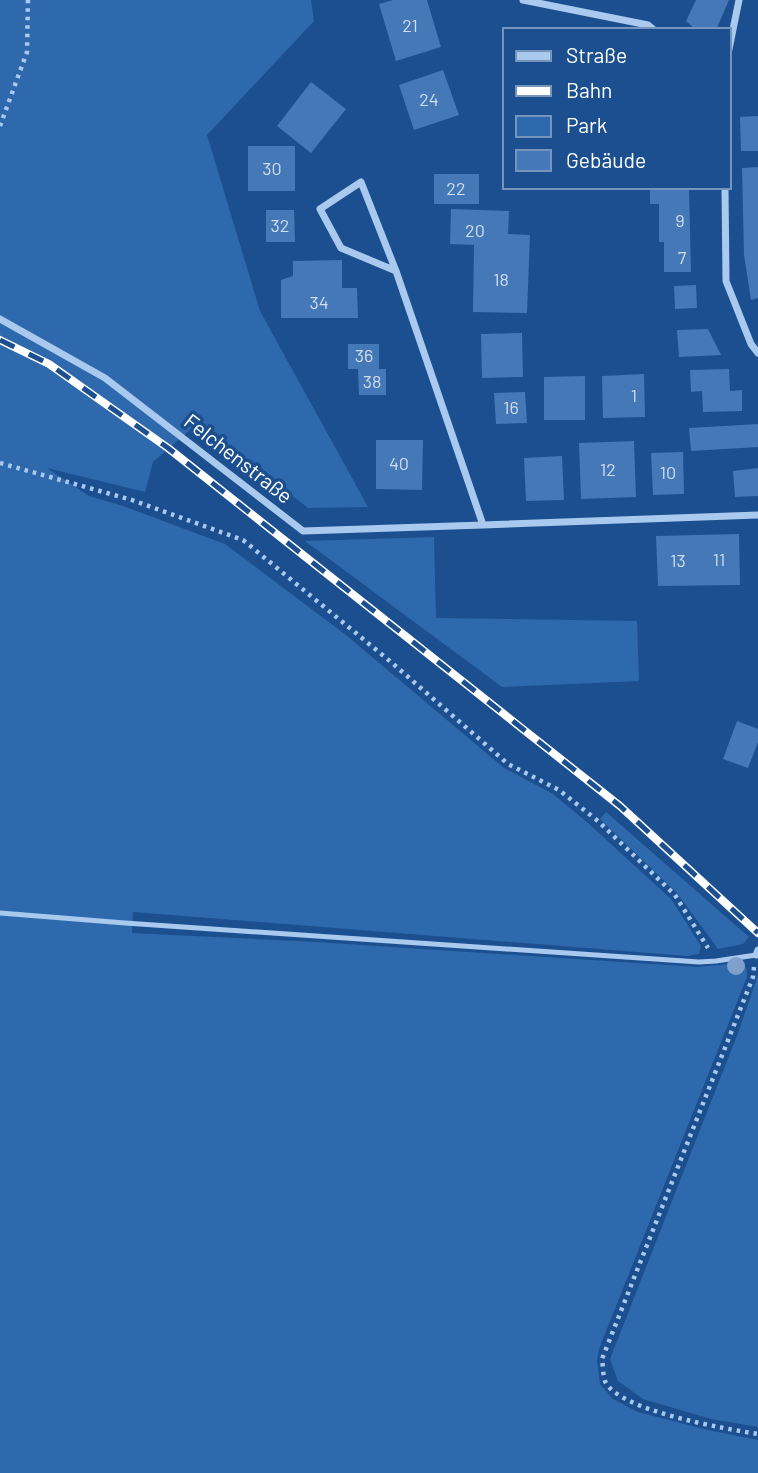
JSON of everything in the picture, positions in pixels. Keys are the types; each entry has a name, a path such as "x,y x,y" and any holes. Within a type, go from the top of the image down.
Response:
{"street":[{"path":"523,0 648,25 652,28"},
{"path":"730,44 739,0"},
{"path":"396,271 341,248 320,209 361,182 396,271 483,525"},
{"path":"725,189 726,281 751,344 758,352"},
{"name":"Felchenstraße","path":"0,319 105,378 303,531 758,514"}],"lane":[{"path":"0,913 699,961 716,961 757,952"}],"path":[{"path":"0,126 27,52 28,0"},
{"path":"0,463 132,499 243,540 391,662 508,764 559,790 598,821 675,895 716,961"},
{"path":"757,952 753,977 602,1359 606,1382 617,1395 641,1407 709,1425 758,1434"}],"green space":[{"path":"0,0 311,0 314,21 207,135 260,311 368,507 308,508 199,422 153,462 145,492 47,468 89,496 225,544 346,635 504,768 553,794 588,823 671,899 701,946 699,954 687,956 133,912 132,933 698,967 739,963 744,965 747,977 599,1349 597,1361 600,1384 613,1399 638,1412 758,1440 758,1473 0,1473"},
{"path":"434,537 436,618 637,621 639,681 502,687 305,541"},
{"path":"606,812 749,937 743,944 718,949 677,893 600,819"},
{"path":"758,975 758,1427 711,1419 643,1399 618,1381 610,1359 738,1033"}],"building":[{"path":"393,0 427,0 441,47 396,61 379,4"},
{"path":"696,0 729,0 717,28 694,28 686,21"},
{"path":"443,70 459,115 414,130 399,85"},
{"path":"311,82 346,109 311,153 277,126"},
{"path":"758,116 758,151 741,151 740,117"},
{"path":"248,146 295,146 295,191 248,191"},
{"path":"758,167 758,298 751,300 744,255 742,168"},
{"path":"434,174 479,174 479,204 434,204"},
{"path":"650,189 689,189 691,272 664,272 664,242 659,242 659,204 650,204"},
{"path":"451,209 509,211 508,234 530,235 527,313 473,312 474,245 450,244"},
{"path":"266,210 294,210 295,242 266,242"},
{"path":"342,260 342,288 357,288 358,318 281,318 281,280 293,276 293,261"},
{"path":"696,285 697,308 675,309 674,286"},
{"path":"708,329 721,355 679,357 677,330"},
{"path":"522,333 523,377 482,378 481,334"},
{"path":"348,344 379,344 379,369 386,369 386,395 359,395 358,369 348,369"},
{"path":"729,369 730,391 742,390 742,411 703,412 702,391 691,392 690,370"},
{"path":"644,374 645,417 603,418 602,376"},
{"path":"585,376 585,420 544,420 544,377"},
{"path":"525,392 527,423 496,424 494,393"},
{"path":"758,424 758,447 691,451 689,428"},
{"path":"376,440 423,440 422,490 376,489"},
{"path":"634,441 636,497 581,499 579,443"},
{"path":"683,452 684,494 653,495 651,453"},
{"path":"562,456 564,500 526,501 524,458"},
{"path":"758,468 758,496 735,497 733,471"},
{"path":"739,534 740,585 658,586 656,536"},
{"path":"737,721 758,729 758,742 748,768 723,759"}],"railway":[{"path":"0,340 49,364 168,448 620,806 758,933"}]}
